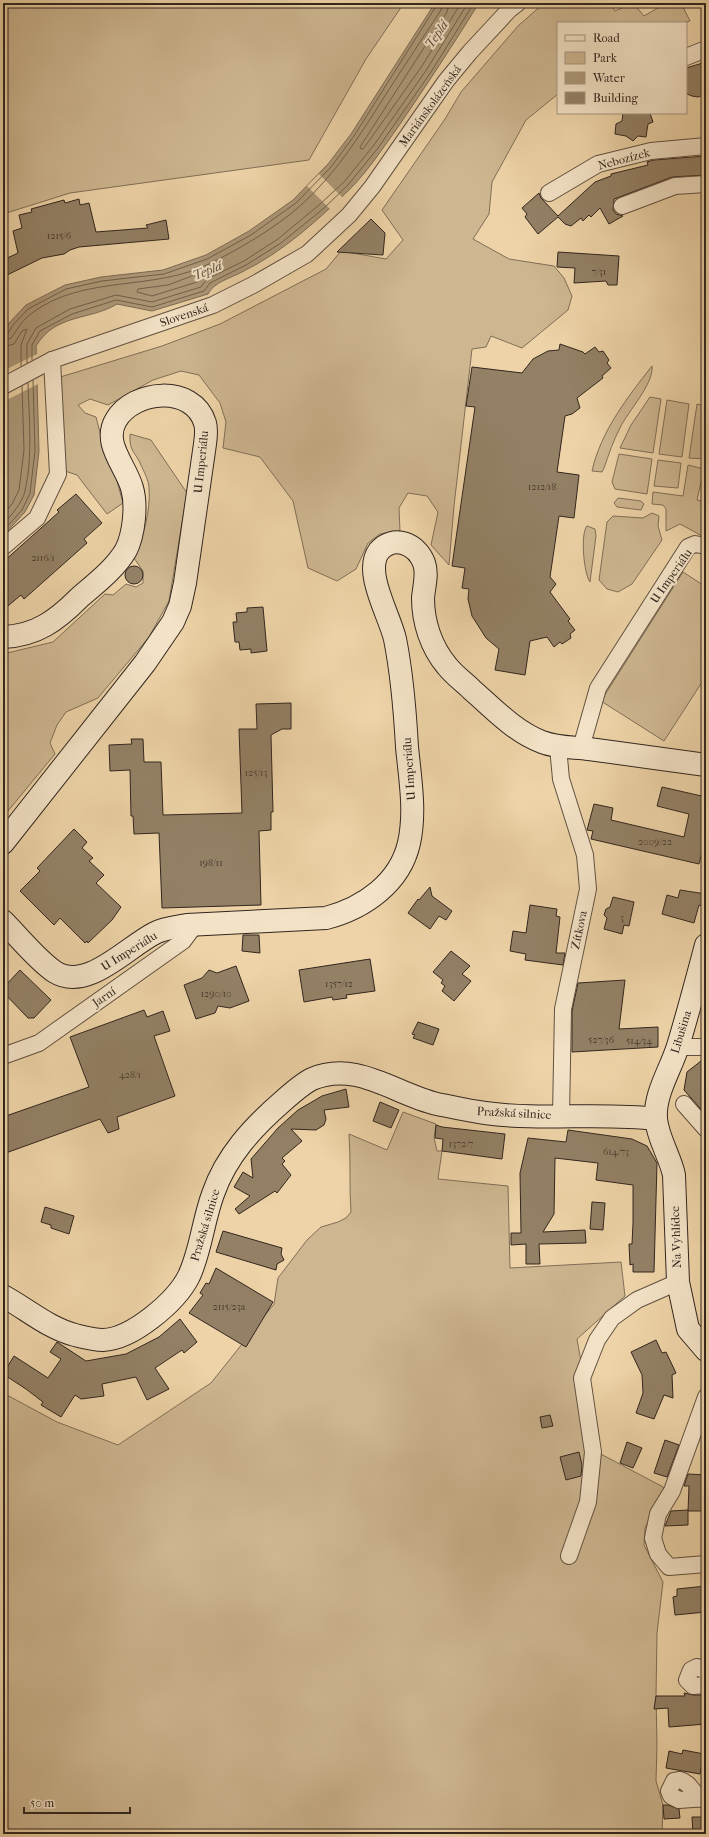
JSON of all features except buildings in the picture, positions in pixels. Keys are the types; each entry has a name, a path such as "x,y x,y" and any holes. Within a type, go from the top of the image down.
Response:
{"street":[{"name":"Mariánskolázeňská","path":"349,215 372,187 446,81 470,52 509,10 518,3"},
{"path":"687,57 706,49"},
{"name":"Nebozízek","path":"549,192 598,164 651,151 706,146"},
{"path":"622,206 675,186 706,184"},
{"name":"Slovenská","path":"3,386 52,360 213,305 253,285 307,254 349,215"},
{"path":"3,547 37,518 58,474 52,360"},
{"name":"U Imperiálu","path":"3,637 33,632 58,618 105,574 126,550 133,525 133,489 114,450 112,430 116,420 122,412 137,400 150,396 181,398 190,403 201,415 205,424 205,444 185,583 180,606 174,622 145,663 3,843"},
{"name":"U Imperiálu","path":"3,921 50,968 57,973 71,977 87,976 156,932 175,927 195,925 326,918 343,914 361,905 379,892 396,871 409,844 412,814 402,683 394,637 374,575 375,559 378,553 390,544 404,542 421,557 425,566 423,598 426,623 434,646 448,668 514,726 530,737 558,747 581,748 706,765"},
{"name":"U Imperiálu","path":"581,748 598,688 688,547 695,544 706,546"},
{"name":"Zítkova","path":"558,747 561,779 586,855 588,889 563,1009 561,1116"},
{"name":"Jarní","path":"3,1056 39,1044 183,941 195,925"},
{"name":"Libušina","path":"656,1119 658,1100 678,1047 706,945"},
{"path":"678,1047 706,1047"},
{"name":"Pražská silnice","path":"3,1296 54,1327 74,1335 104,1340 129,1333 162,1310 188,1278 200,1245 213,1194 236,1148 260,1121 294,1092 311,1080 329,1073 341,1072 358,1075 434,1103 485,1114 561,1116 627,1115 656,1119"},
{"path":"684,1104 706,1129"},
{"name":"Na Vyhlídce","path":"656,1119 660,1135 671,1159 674,1175 678,1282 688,1329 706,1350"},
{"path":"569,1556 588,1502 593,1452 582,1378 597,1340 612,1318 637,1300 678,1282"},
{"path":"706,1397 672,1491 658,1514 653,1538 658,1554 669,1567 706,1564"},
{"path":"706,1671 697,1667 691,1670 687,1680 693,1686 706,1685"}],"green space":[{"path":"3,3 404,3 366,59 309,160 70,193 3,214"},
{"path":"544,3 576,3 578,5 582,3 610,3 615,11 633,3 644,16 666,3 681,3 690,21 557,22 557,95 526,120 492,182 489,214 473,239 509,259 554,266 564,278 572,296 568,310 522,348 491,336 486,347 472,349 454,506 449,565 431,545 438,512 427,496 408,493 399,508 400,531 380,534 368,543 356,569 337,581 308,568 293,501 260,457 223,448 226,422 220,403 199,375 181,371 153,380 108,405 90,399 78,405 85,413 96,417 104,448 113,466 123,503 107,514 77,475 62,470 57,378 162,346 220,324 326,269 341,251 386,259 403,240 382,210 445,119 461,92 518,26"},
{"path":"652,366 652,373 649,381 620,428 602,472 592,471 596,456 608,429 633,390"},
{"path":"650,397 661,399 653,453 620,448 631,425"},
{"path":"667,400 689,404 682,457 659,454"},
{"path":"697,404 706,406 706,459 689,458"},
{"path":"130,434 151,440 187,493 169,601 149,637 98,698 66,712 57,725 50,743 55,754 3,817 3,654 53,642 105,594 113,595 126,584 136,587 143,583 143,571 134,558 148,515 149,485 139,460 131,448"},
{"path":"619,454 652,459 647,494 615,489 612,482"},
{"path":"658,460 681,463 678,488 654,486"},
{"path":"688,465 704,469 697,500 706,502 706,538 680,524 666,531 666,509 663,505 652,504 653,492 683,496"},
{"path":"618,498 641,501 644,504 641,510 617,507 614,503"},
{"path":"652,513 659,516 658,526 662,540 632,584 618,592 607,589 599,580 607,522 613,516 643,518"},
{"path":"587,526 595,529 596,536 590,582 586,571 583,545"},
{"path":"683,572 706,587 706,676 664,741 601,701"},
{"path":"403,1112 436,1124 434,1138 437,1151 442,1151 438,1179 508,1186 510,1268 621,1262 625,1296 577,1339 597,1452 665,1488 645,1528 644,1545 663,1582 657,1633 656,1696 656,1781 663,1805 662,1834 3,1834 3,1393 57,1422 118,1445 211,1383 274,1304 278,1278 307,1240 321,1227 346,1218 351,1212 349,1134 387,1150"}],"water":[{"name":"Teplá","path":"435,3 479,3 398,127 363,175 313,224 272,255 242,272 218,283 208,294 152,311 117,304 63,323 44,335 36,346 39,451 34,495 25,512 3,536 3,336 9,323 26,305 65,285 101,277 163,270 206,255 249,231 293,200 328,164 351,134"}],"pier":[{"path":"319,174 343,198 331,210 307,186"},
{"path":"37,354 38,384 3,402 3,371"}]}
